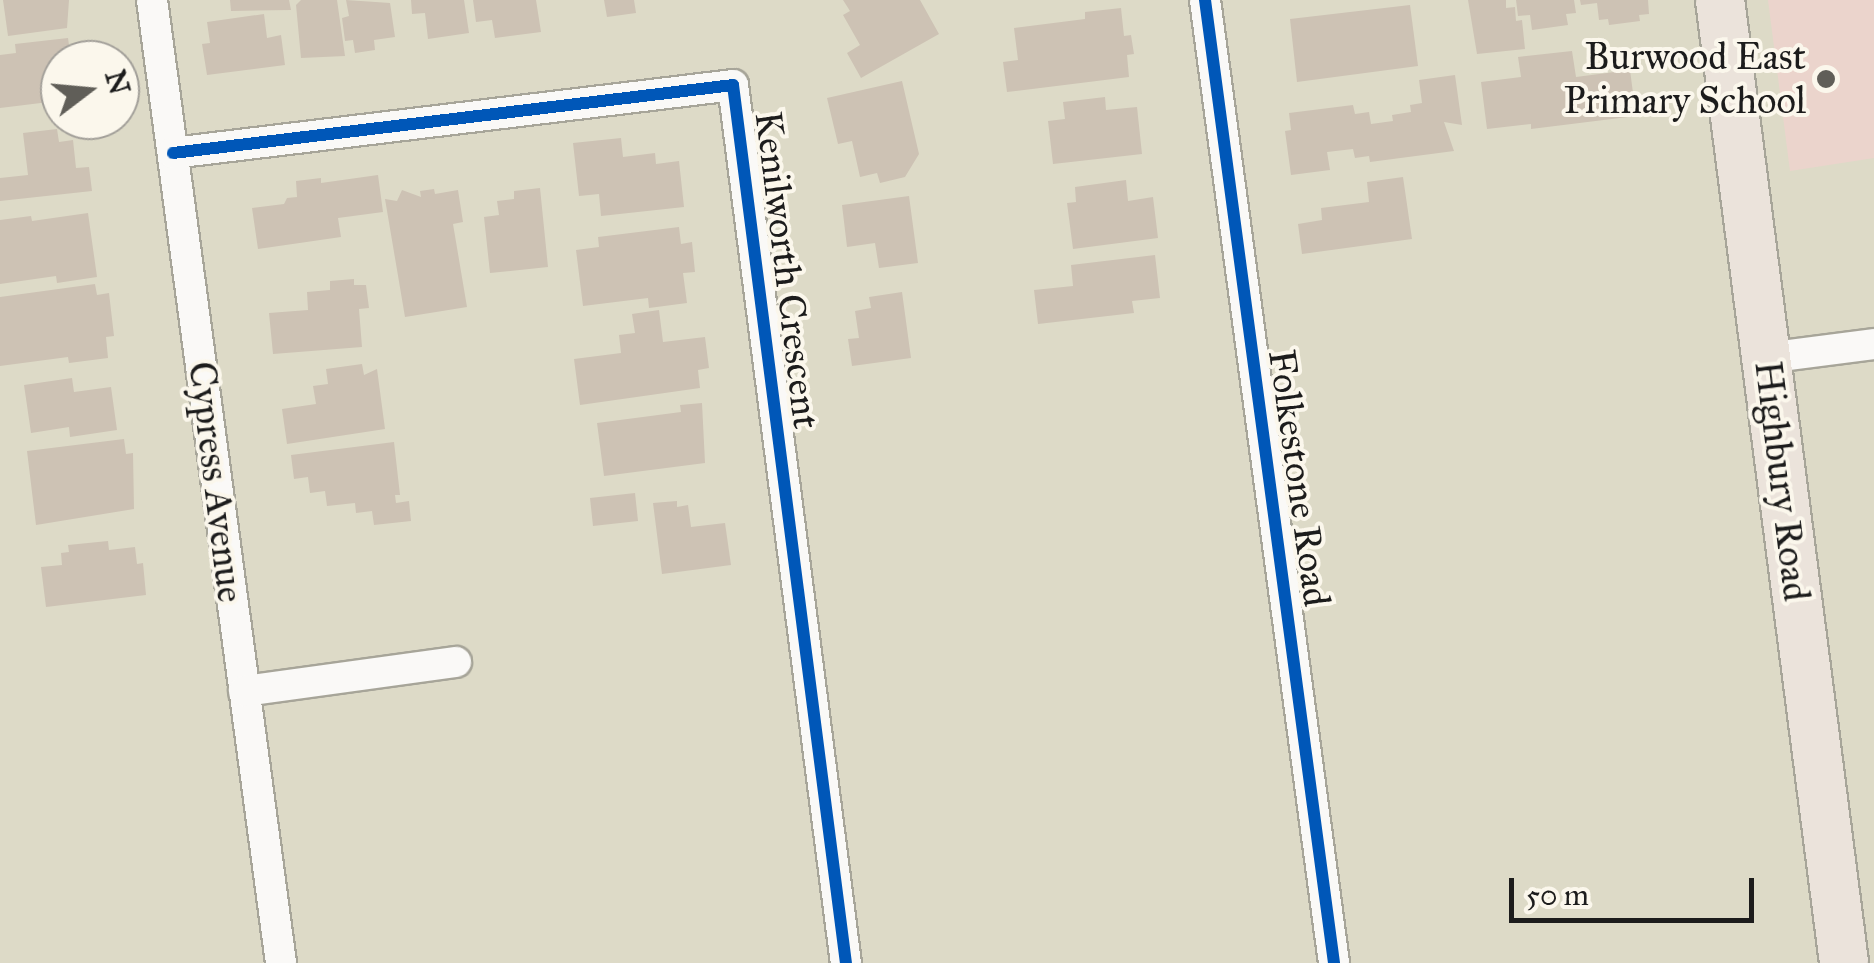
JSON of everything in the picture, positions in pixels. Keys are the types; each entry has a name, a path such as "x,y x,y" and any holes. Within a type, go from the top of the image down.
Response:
{"main road":[{"name":"Highbury Road","path":"1720,0 1844,963"}],"street":[{"name":"Cypress Avenue","path":"152,0 281,963"},
{"name":"Folkestone Road","path":"1205,0 1334,963"},
{"name":"Kenilworth Crescent","path":"173,154 733,85 846,963"},
{"path":"1766,358 1874,344"},
{"path":"244,691 456,662"}],"shaded area":[{"name":"Burwood East Primary School","path":"1768,0 1874,0 1874,158 1790,171"}],"building":[{"path":"3,0 69,0 67,28 8,36"},
{"path":"230,0 289,0 291,10 231,11"},
{"path":"301,0 337,0 345,56 301,58 296,5"},
{"path":"346,0 390,3 395,37 374,40 375,50 355,53 353,40 345,41 342,18 349,16"},
{"path":"411,0 464,0 469,33 428,39 425,13 412,14"},
{"path":"473,0 536,0 541,32 495,38 492,20 476,22"},
{"path":"604,0 634,0 636,13 607,17"},
{"path":"843,0 920,0 939,34 861,78 847,53 860,45 843,15 850,11"},
{"path":"1468,0 1506,0 1506,8 1515,7 1516,21 1522,20 1525,49 1477,54"},
{"path":"1516,0 1574,0 1576,13 1566,14 1568,25 1532,30 1530,15 1518,16"},
{"path":"1580,0 1648,0 1649,14 1639,15 1640,21 1609,25 1608,19 1599,20 1597,3 1581,5"},
{"path":"1410,5 1418,66 1297,82 1290,19"},
{"path":"1121,8 1124,36 1131,35 1134,54 1127,55 1129,77 1007,92 1003,62 1018,60 1014,28 1085,19 1085,12"},
{"path":"264,14 267,38 281,35 285,65 207,75 202,44 210,43 207,22"},
{"path":"40,41 40,103 0,108 0,55 16,53 15,44"},
{"path":"1572,51 1576,77 1630,70 1636,116 1531,129 1531,124 1487,129 1481,82 1521,77 1518,57"},
{"path":"1455,75 1462,125 1444,122 1454,151 1370,162 1369,156 1355,158 1353,149 1327,152 1330,170 1291,175 1285,131 1291,130 1289,113 1353,105 1355,114 1369,112 1371,124 1393,121 1392,115 1411,112 1410,105 1422,103 1419,80"},
{"path":"902,81 919,154 905,177 880,183 877,173 860,177 852,141 838,144 827,98"},
{"path":"1105,97 1106,110 1137,107 1142,154 1053,164 1048,121 1065,119 1063,102"},
{"path":"40,131 40,140 73,140 76,168 89,167 92,191 0,201 0,178 28,175 23,133"},
{"path":"621,138 623,157 655,153 656,164 679,161 684,207 601,216 599,194 579,196 573,143"},
{"path":"378,175 383,212 338,218 341,237 258,249 252,208 284,204 287,198 297,197 296,181 321,178 321,183"},
{"path":"1403,177 1412,239 1302,254 1298,224 1322,220 1321,208 1369,202 1367,182"},
{"path":"1126,180 1128,201 1153,197 1158,238 1073,249 1067,203 1076,202 1075,187"},
{"path":"540,188 548,267 490,273 484,217 499,215 497,201 514,199 514,191"},
{"path":"434,189 435,194 458,190 463,222 453,224 467,307 405,317 385,199 397,201 402,190 421,197 420,191"},
{"path":"909,196 918,263 879,268 875,243 847,247 842,205"},
{"path":"88,213 97,277 57,283 56,276 0,284 0,220 31,216 32,221"},
{"path":"679,227 681,244 692,242 695,272 683,273 687,303 649,308 648,298 583,306 576,250 599,247 598,237"},
{"path":"1155,255 1160,298 1132,301 1134,313 1038,324 1034,290 1073,286 1071,265"},
{"path":"354,279 354,285 366,285 369,308 359,309 362,347 273,354 269,313 308,310 307,292 330,290 330,281"},
{"path":"95,284 97,295 109,293 114,336 106,337 108,358 69,363 68,357 0,366 0,297"},
{"path":"902,292 911,358 852,366 848,339 859,338 855,311 871,308 869,297"},
{"path":"659,310 663,342 705,337 709,368 698,370 700,388 580,405 574,359 621,353 619,335 635,333 632,314"},
{"path":"362,364 364,375 377,369 385,429 287,444 282,409 316,404 313,386 328,384 326,369"},
{"path":"72,378 74,392 111,387 117,430 70,437 69,427 31,433 24,385"},
{"path":"702,403 705,463 604,476 597,423 681,412 680,405"},
{"path":"124,439 126,454 133,453 134,509 36,525 27,451"},
{"path":"394,442 400,495 395,495 396,503 409,501 411,521 374,525 372,511 356,513 355,503 327,506 325,491 310,493 308,477 294,479 291,455"},
{"path":"635,493 638,521 593,526 590,498"},
{"path":"677,501 677,507 688,505 691,527 725,523 731,565 662,574 653,503"},
{"path":"108,541 109,550 135,547 137,564 143,563 146,595 46,607 41,567 62,565 61,553 69,552 68,545"}],"cycle path":[{"path":"1205,0 1334,963"},
{"path":"173,153 733,85 846,963"}],"place":[{"name":"Burwood East Primary School","path":"1826,79"}]}
